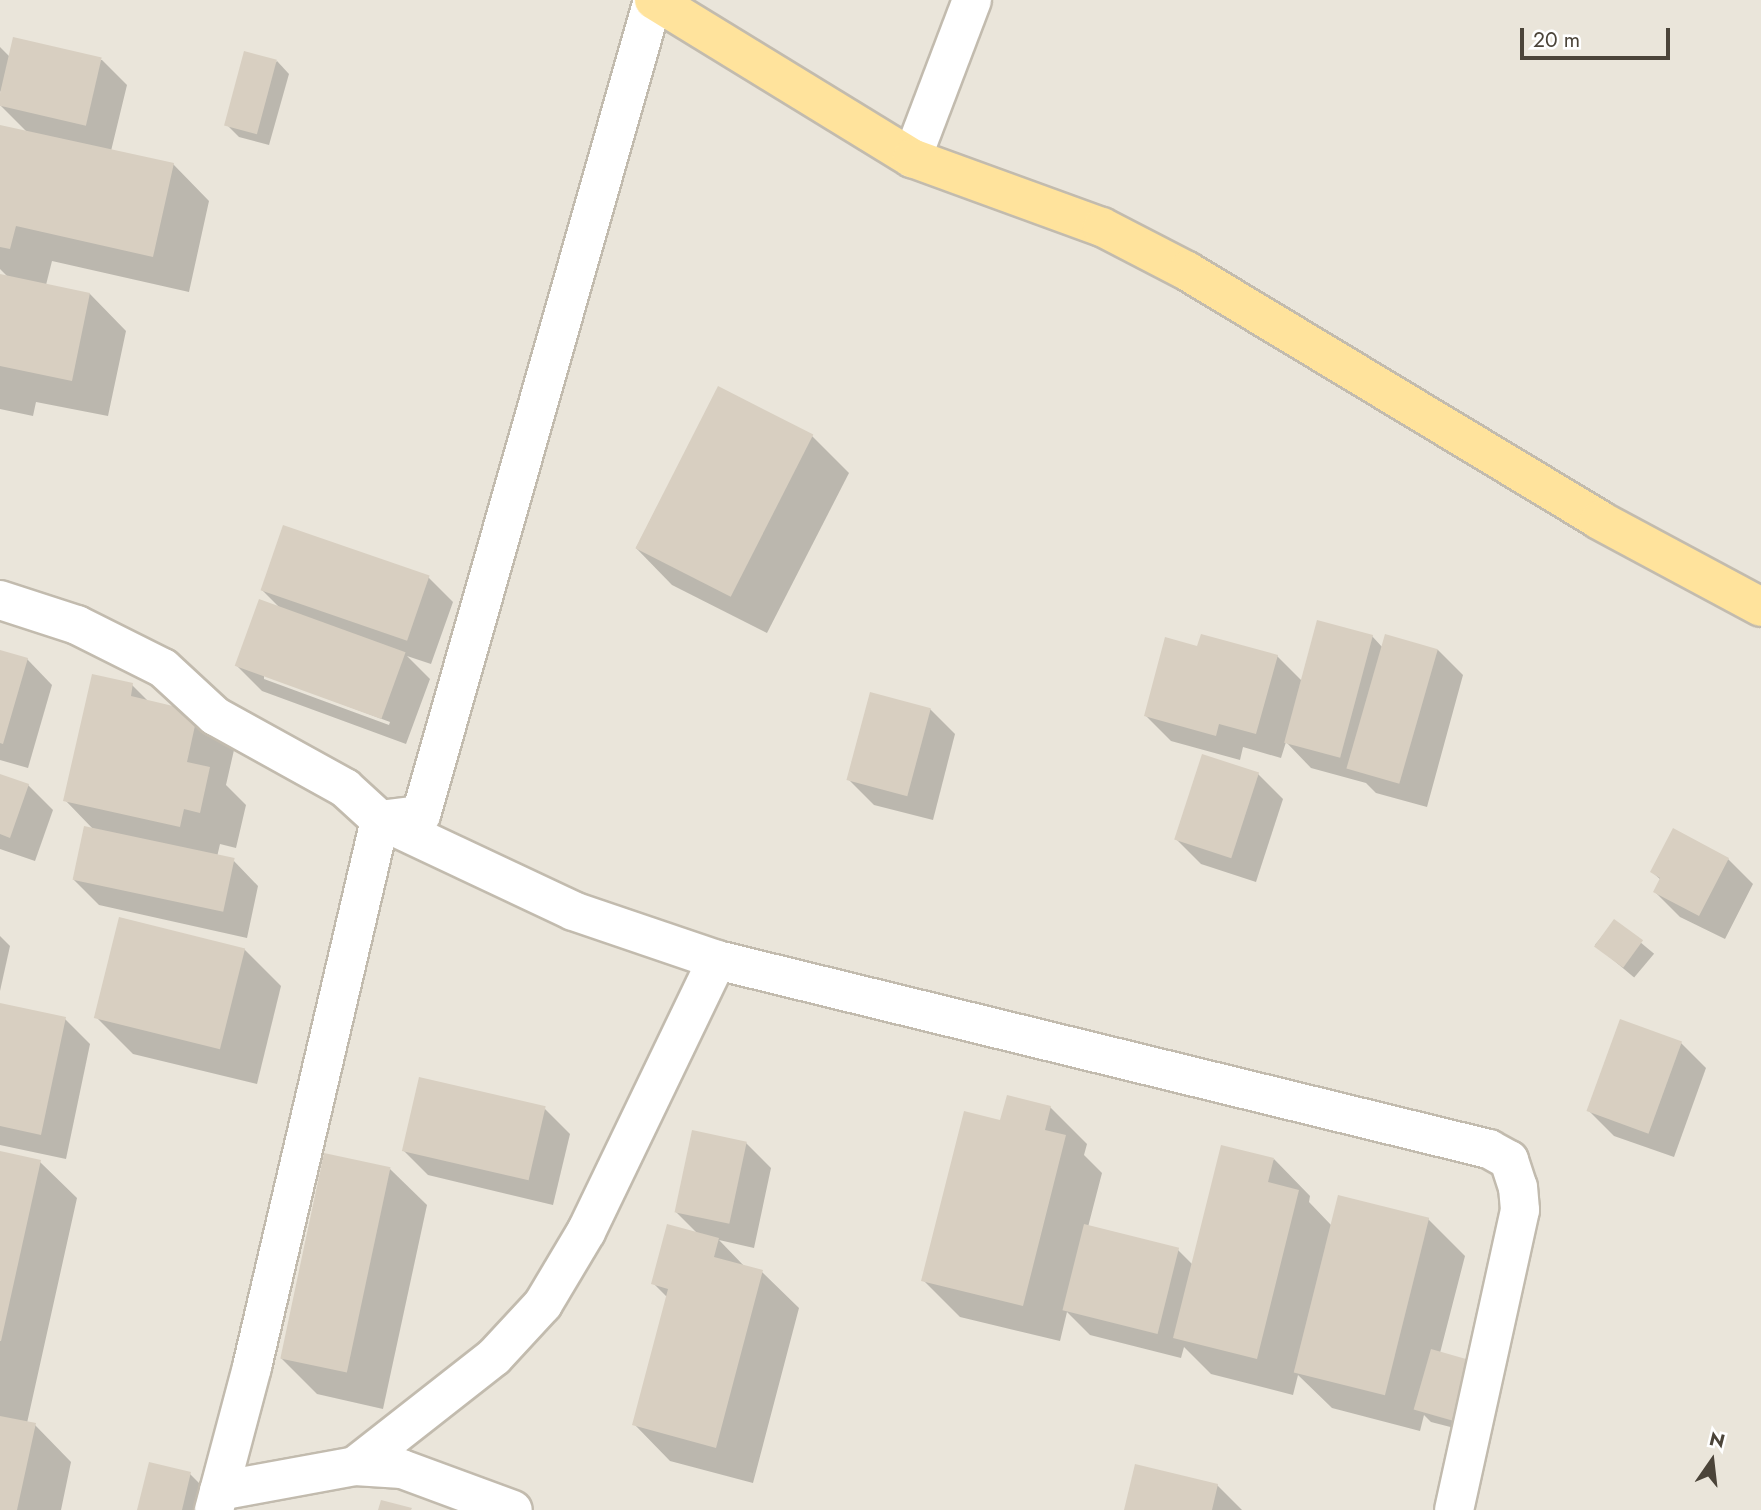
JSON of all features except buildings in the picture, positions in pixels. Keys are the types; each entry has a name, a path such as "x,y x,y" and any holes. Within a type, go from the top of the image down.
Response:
{"main road":[{"path":"653,0 912,158 1101,228 1187,271 1600,520 1761,607"}],"street":[{"path":"380,820 421,815 653,0"},
{"path":"912,158 972,0"},
{"path":"0,600 77,625 163,668 215,716 345,788 380,820 573,911 717,960 1489,1149 1509,1160 1518,1187 1520,1210 1454,1510"},
{"path":"380,820 252,1367 216,1500 355,1466 402,1469 513,1510"},
{"path":"355,1466 494,1357 542,1304 586,1232 717,960"}],"shaded area":[{"path":"0,0 1761,0 1761,1510 0,1510"}]}
